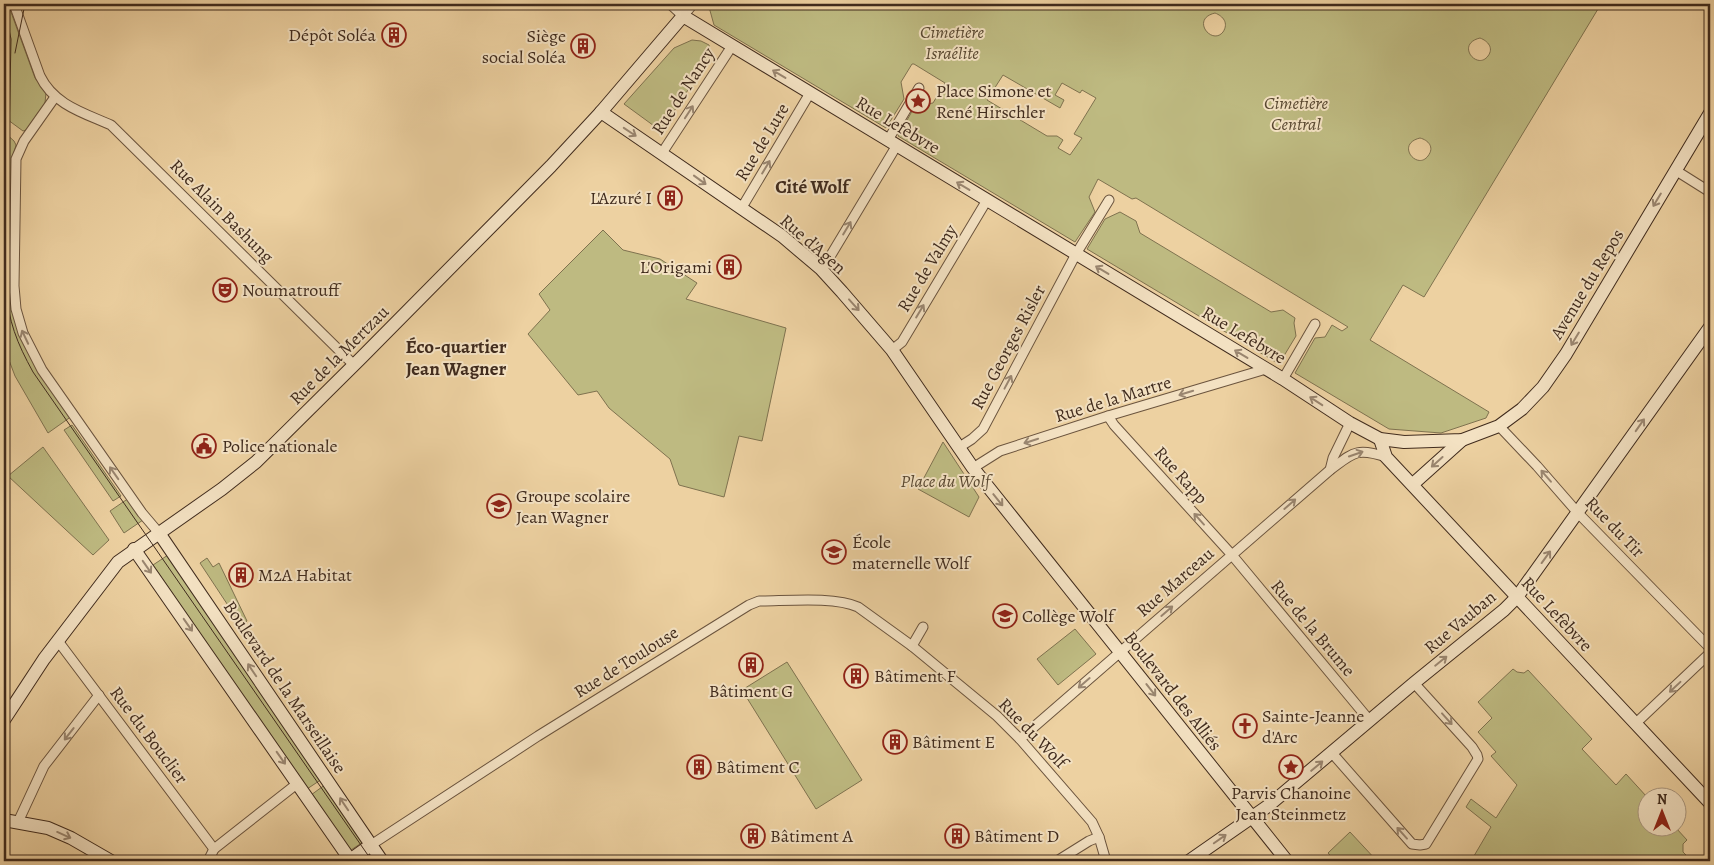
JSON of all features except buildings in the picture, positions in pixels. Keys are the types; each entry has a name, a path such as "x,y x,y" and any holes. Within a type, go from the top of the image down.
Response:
{"main road":[{"name":"Rue Lefèbvre","path":"683,16 1283,379 1350,423 1380,439 1386,457 1710,803"},
{"name":"Rue de la Mertzau","path":"4,720 58,641 118,562 222,489 256,462 354,366 551,166 601,112 683,16"},
{"name":"Rue d'Agen","path":"601,112 782,236 821,269 892,350 958,448"},
{"name":"Avenue du Repos","path":"1380,439 1404,442 1462,440 1499,426 1522,409 1543,387 1566,354 1710,113"},
{"name":"Rue Vauban","path":"1189,861 1268,806 1518,597 1710,327"},
{"name":"Avenue du Repos","path":"1413,484 1462,440"},
{"name":"Boulevard des Alliés","path":"958,448 1287,861"},
{"name":"Boulevard de la Marseillaise","path":"159,533 382,861"},
{"path":"134,549 351,860 371,845"},
{"path":"4,820 48,828 71,838 109,861"}],"street":[{"path":"14,4 40,76 55,97 24,141 16,159 14,286 16,309 23,333 42,370 149,522 159,533"},
{"name":"Rue Lefèbvre","path":"670,4 683,16"},
{"name":"Rue de la Mertzau","path":"683,16 694,4"},
{"name":"Rue de Nancy","path":"662,153 732,46"},
{"path":"821,269 828,260 892,143 919,88"},
{"name":"Rue de Lure","path":"741,208 810,93"},
{"name":"Rue Alain Bashung","path":"55,97 74,109 111,125 354,366"},
{"path":"1675,170 1710,192"},
{"name":"Rue de Valmy","path":"892,350 902,342 987,200"},
{"name":"Rue Georges Risler","path":"958,448 983,429 1076,254 1109,200"},
{"path":"1283,379 1315,324"},
{"name":"Rue de la Martre","path":"973,468 1000,451 1108,416 1266,369"},
{"name":"Rue Rapp","path":"1108,416 1114,425 1232,555"},
{"name":"Rue Marceau","path":"1330,470 1333,458 1350,423"},
{"name":"Rue du Tir","path":"1499,426 1578,513 1710,648"},
{"name":"Rue Marceau","path":"1020,738 1330,470 1353,453 1365,451 1386,457"},
{"name":"Rue de la Brume","path":"1232,555 1370,721"},
{"name":"Rue de Toulouse","path":"371,845 538,736 754,602 825,601 849,603 858,607 912,646"},
{"path":"912,646 923,627"},
{"name":"Rue du Bouclier","path":"58,641 214,848"},
{"name":"Rue du Wolf","path":"912,646 997,716 1020,738 1092,822 1099,837 1106,861"},
{"path":"1635,724 1710,653"},
{"path":"1332,754 1412,844 1426,844 1478,759 1472,747 1414,683"},
{"path":"18,822 44,766 99,695"},
{"path":"208,861 214,848 298,783"},
{"path":"1057,861 1099,837"}],"green space":[{"path":"4,4 8,4 35,78 46,92 45,103 26,130 23,131 4,117"},
{"name":"Cimetière Central","path":"712,4 1601,4 1424,297 1403,285 1370,340 1489,412 1486,418 1441,433 1389,429 1295,373 1315,338 1325,337 1332,325 1342,331 1348,327 1136,198 1132,199 1098,179 1089,197 1095,212 1075,242 898,136 915,106 933,103 945,83 914,64 912,64 901,82 904,99 886,128 714,25 709,7","holes":["1215,13 1224,20 1225,29 1223,32 1214,36 1209,34 1204,25 1204,20","1480,38 1489,45 1490,53 1483,60 1470,55 1469,45","1003,75 1060,108 1064,100 1055,95 1062,83 1080,93 1082,90 1096,98 1074,134 1082,138 1070,155 1058,148 1063,140 1057,136 1047,136 987,100","1420,138 1430,144 1430,153 1423,160 1410,155 1409,145"]},
{"path":"692,40 701,41 709,45 711,55 661,131 624,104 674,48"},
{"path":"4,132 16,145 12,159 10,286 14,317 72,416 48,433 15,376 4,347"},
{"path":"1120,212 1136,221 1140,233 1271,312 1283,310 1295,318 1296,336 1279,364 1087,249 1105,219"},
{"path":"603,230 623,250 660,259 697,283 686,299 786,328 762,441 739,436 724,497 679,485 670,459 609,408 597,391 578,395 528,334 550,310 539,294"},
{"path":"72,425 121,496 113,501 64,430"},
{"name":"Place du Wolf","path":"943,442 979,497 969,517 918,489"},
{"path":"43,447 109,540 93,555 8,476"},
{"path":"129,498 143,520 124,533 110,511"},
{"path":"168,555 322,779 307,789 153,565"},
{"path":"207,558 213,567 219,563 247,621 241,625 200,563"},
{"path":"1075,629 1096,654 1058,685 1037,659"},
{"path":"787,662 862,780 816,809 742,690"},
{"path":"1513,669 1524,673 1528,670 1592,739 1582,749 1616,785 1626,774 1639,788 1636,788 1636,838 1685,838 1687,840 1683,844 1683,852 1686,855 1680,861 1595,861 1592,858 1589,861 1471,861 1491,827 1466,807 1471,799 1496,818 1517,785 1491,756 1496,752 1478,732 1492,718 1478,702"},
{"path":"326,784 363,842 351,850 348,849 311,795"},
{"path":"1350,832 1377,861 1335,861 1328,853"}],"tram line":[{"path":"15,53 25,4"},
{"path":"4,14 11,39 6,287 11,321 22,351 33,372 372,861"}],"place":[{"name":"Dépôt Soléa","path":"394,35"},
{"name":"Siège social Soléa","path":"583,46"},
{"name":"Place Simone et René Hirschler","path":"918,101"},
{"name":"L'Azuré I","path":"670,198"},
{"name":"L'Origami","path":"729,267"},
{"name":"Noumatrouff","path":"225,290"},
{"name":"Police nationale","path":"204,446"},
{"name":"Groupe scolaire Jean Wagner","path":"499,506"},
{"name":"École maternelle Wolf","path":"834,552"},
{"name":"M2A Habitat","path":"241,575"},
{"name":"Collège Wolf","path":"1005,616"},
{"name":"Bâtiment G","path":"751,665"},
{"name":"Bâtiment F","path":"856,676"},
{"name":"Sainte-Jeanne d'Arc","path":"1245,726"},
{"name":"Bâtiment E","path":"895,742"},
{"name":"Bâtiment C","path":"699,767"},
{"name":"Parvis Chanoine Jean Steinmetz","path":"1291,767"},
{"name":"Bâtiment A","path":"753,836"},
{"name":"Bâtiment D","path":"957,836"}],"district":[{"name":"Cité Wolf","path":"812,186"},
{"name":"Éco-quartier Jean Wagner","path":"456,357"}],"park label":[{"name":"Cimetière Israélite","path":"952,42"}]}
